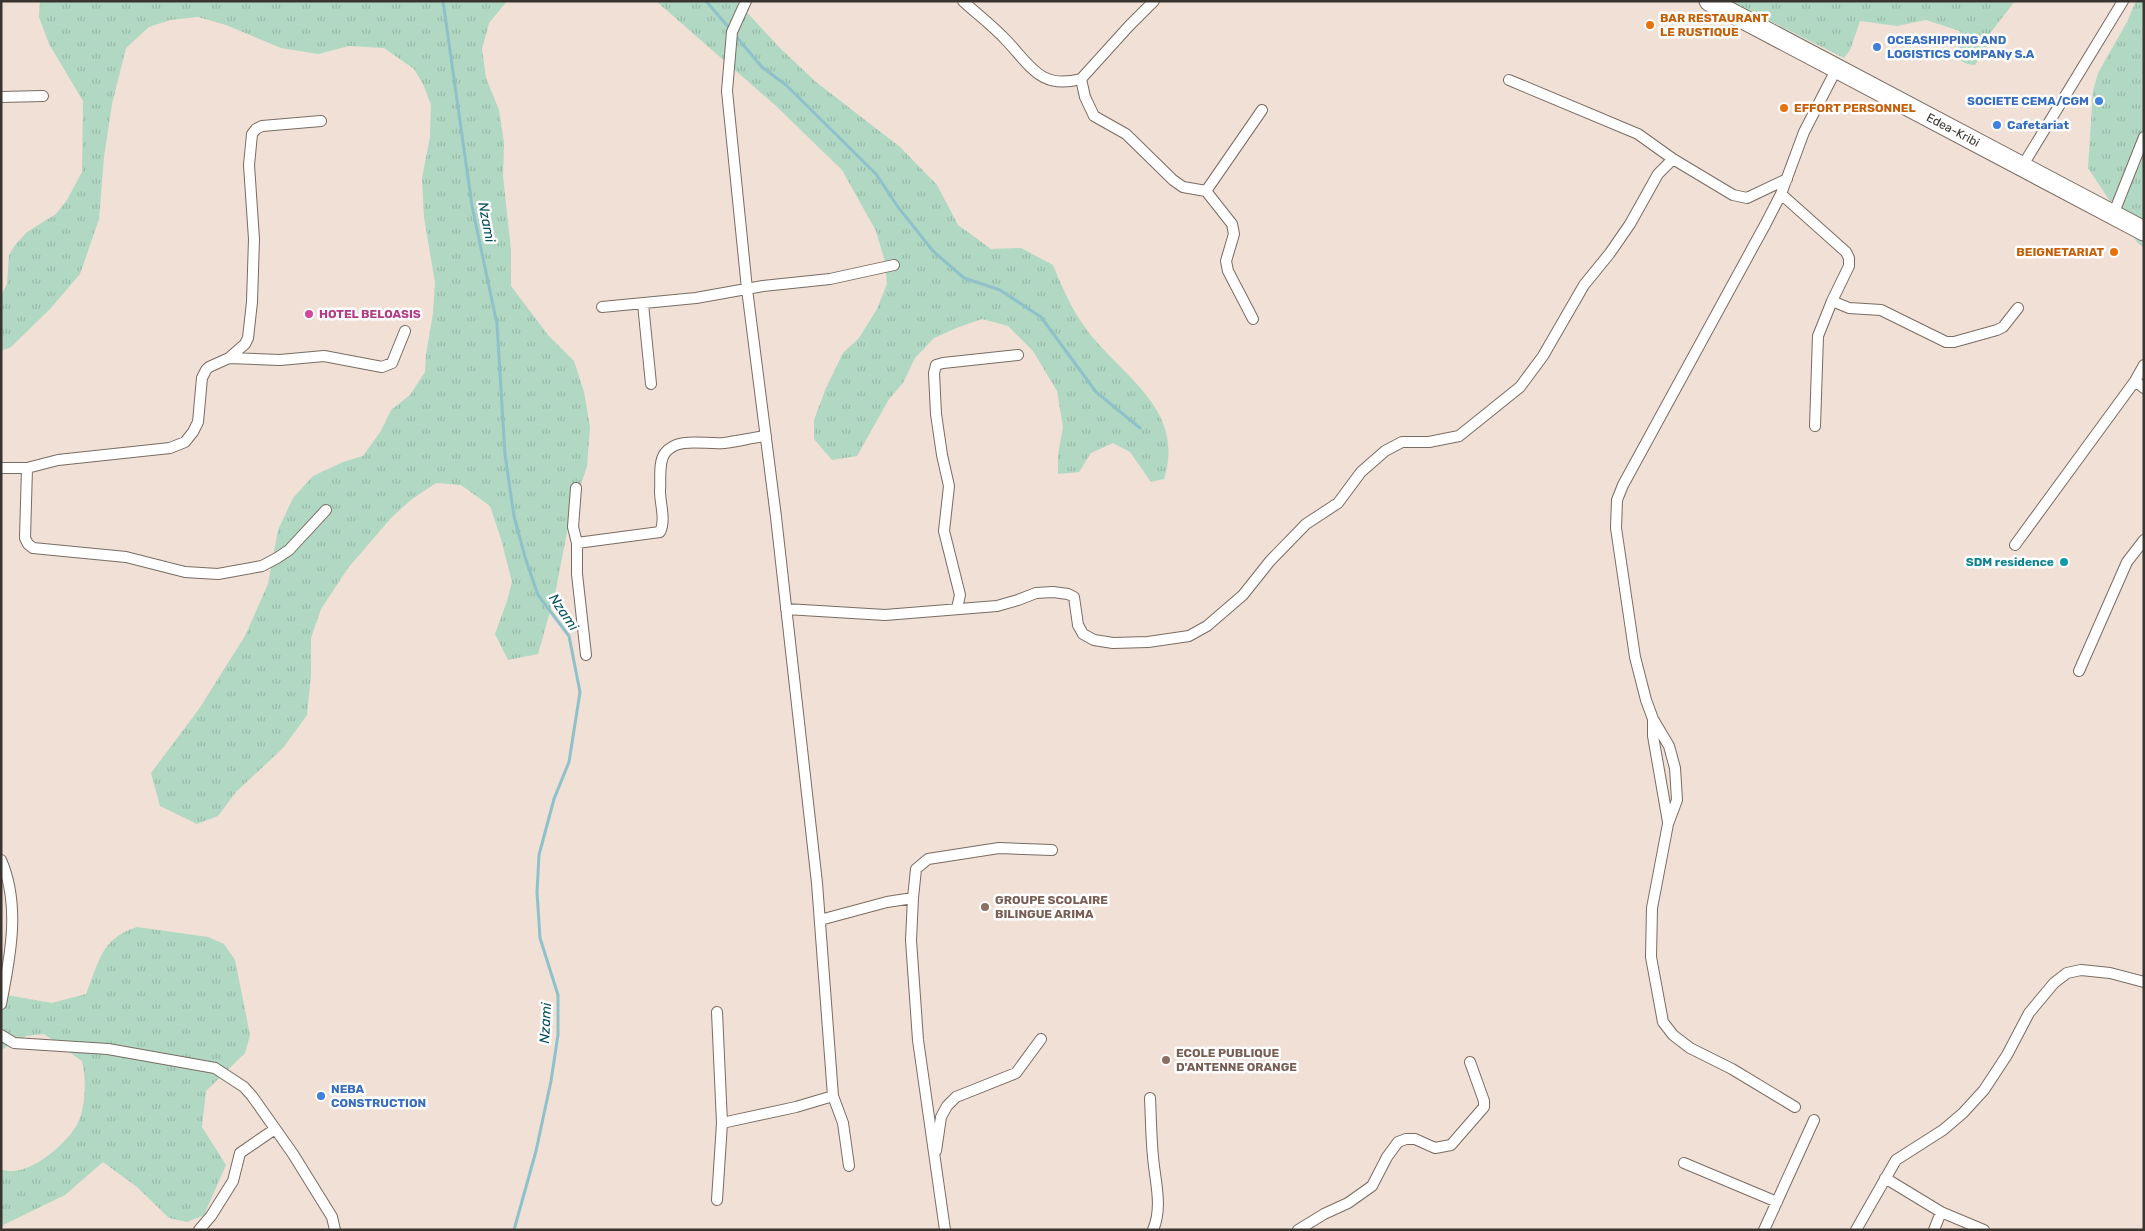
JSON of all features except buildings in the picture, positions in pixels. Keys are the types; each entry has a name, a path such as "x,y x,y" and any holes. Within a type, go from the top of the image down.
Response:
{"highway":[{"name":"Edea-Kribi","path":"1709,1 2144,231"}],"street":[{"path":"746,1 732,32 727,90 747,289 786,608 820,920 833,1096 843,1123 849,1166"},
{"path":"963,1 1005,38 1035,73 1065,84 1085,97"},
{"path":"1065,84 1081,79 1154,1"},
{"path":"2022,166 2123,1"},
{"path":"1795,1107 1732,1069 1690,1048 1673,1035 1663,1022 1651,957 1652,908 1668,824 1676,800 1675,768 1669,746 1653,719 1634,657 1616,528 1618,500 1622,485 1728,297 1781,194 1804,132 1837,68"},
{"path":"1081,79 1085,97 1094,116 1126,134 1173,180 1183,187 1206,191 1232,224 1234,234 1226,261 1228,271 1253,319"},
{"path":"1509,80 1638,134 1673,159 1732,195 1747,198 1787,178"},
{"path":"1,97 43,96"},
{"path":"1206,191 1262,110"},
{"path":"1,468 27,468 58,460 170,448 185,442 194,432 198,422 202,378 206,370 229,358 245,344 248,338 252,302 254,239 249,165 252,134 262,126 321,122"},
{"path":"2113,215 2144,137"},
{"path":"786,608 885,615 997,606 1036,593 1053,592 1068,594 1074,597 1078,625 1083,634 1094,640 1113,643 1148,642 1189,636 1207,626 1244,595 1270,561 1306,524 1338,504 1361,472 1385,451 1402,442 1429,442 1459,436 1520,387 1543,356 1584,285 1630,224 1658,174 1673,159"},
{"path":"1781,194 1846,252 1849,258 1849,266 1818,336 1815,426"},
{"path":"602,307 696,298 747,289 830,279 894,265"},
{"path":"1832,301 1849,308 1881,310 1946,342 1954,342 1996,330 2003,326 2018,308"},
{"path":"643,304 651,384"},
{"path":"229,358 280,360 335,357 382,367 392,363 405,331"},
{"path":"956,608 960,595 944,531 949,486 942,455 934,373 936,365 943,363 1018,356"},
{"path":"2015,545 2135,381 2144,365"},
{"path":"2135,381 2144,388"},
{"path":"577,543 660,532 663,527 660,496 661,464 664,454 673,447 684,444 722,443 766,436"},
{"path":"27,468 25,538 33,548 126,557 185,572 218,574 262,566 289,550 326,510"},
{"path":"576,488 574,527 586,655"},
{"path":"2079,671 2127,562 2144,540"},
{"path":"1653,719 1653,736 1668,824"},
{"path":"945,1230 926,1112 918,1040 911,940 916,869 928,859 999,848 1052,850"},
{"path":"1,860 7,874 12,896 10,958 1,1004"},
{"path":"820,920 887,902 914,898"},
{"path":"1856,1230 1896,1160 1943,1130 1963,1113 1984,1090 2007,1055 2029,1013 2054,983 2066,973 2081,970 2110,973 2144,982"},
{"path":"717,1200 722,1123 718,1012"},
{"path":"1,1035 14,1043 108,1049 215,1068 244,1087 275,1129 332,1217 335,1230"},
{"path":"935,1159 941,1117 947,1106 956,1097 1016,1072 1040,1039"},
{"path":"1298,1230 1348,1203 1372,1186 1387,1157 1398,1142 1406,1138 1415,1139 1435,1148 1451,1146 1484,1107 1484,1101 1470,1062"},
{"path":"722,1123 796,1107 833,1096"},
{"path":"1150,1098 1158,1205 1158,1218 1153,1230"},
{"path":"1764,1230 1814,1120"},
{"path":"199,1230 211,1216 232,1181 240,1153 275,1129"},
{"path":"1684,1163 1777,1202"},
{"path":"1885,1178 1941,1212 1984,1230"},
{"path":"1934,1230 1941,1212"}],"green space":[{"path":"40,1 507,1 489,23 482,49 486,78 499,110 504,143 503,176 511,250 511,286 548,335 574,361 584,392 590,427 587,466 569,522 555,594 538,654 508,660 495,634 512,582 490,506 461,485 436,483 412,499 391,518 348,568 321,609 311,638 311,675 307,715 283,748 236,792 218,816 197,824 160,806 151,773 199,709 245,636 268,584 278,530 293,498 313,476 343,462 363,456 381,431 391,410 410,395 425,372 435,283 424,217 422,178 430,137 431,105 423,84 414,69 384,48 349,46 318,54 281,48 226,25 198,17 170,20 149,27 126,48 112,104 104,157 99,219 80,274 50,309 11,347 1,351 1,296 7,284 9,255 27,232 56,214 67,200 82,172 83,101 49,44 39,17"},
{"path":"656,1 736,1 781,49 816,82 900,147 937,185 958,225 991,249 1021,248 1053,265 1072,306 1086,329 1147,396 1159,414 1166,433 1168,454 1164,479 1151,482 1130,452 1113,443 1091,453 1079,472 1058,474 1058,454 1063,427 1057,391 1033,351 1008,326 982,319 934,338 915,358 903,383 889,399 857,456 832,460 814,439 814,420 826,388 843,353 859,338 877,309 887,284 885,262 876,231 842,170 775,105"},
{"path":"1730,1 2015,1 1991,32 1985,50 1975,65 1962,61 1957,54 1960,31 1926,20 1897,26 1860,21 1850,50 1844,58"},
{"path":"2136,1 2144,1 2144,248 2137,242 2088,168 2093,91 2098,73 2127,22"},
{"path":"137,927 208,937 224,944 235,960 250,1035 245,1053 206,1091 202,1127 226,1165 204,1215 187,1222 169,1218 137,1187 103,1162 65,1195 1,1226 1,1169 11,1171 23,1169 35,1164 59,1147 76,1127 80,1118 85,1090 82,1061 44,1034 26,1036 1,1050 1,994 52,1003 86,994 99,961 108,945 115,938"}],"waterway":[{"name":"Nzami","path":"443,1 472,206 497,324 505,455 514,516 538,595 569,636 580,692 569,762 554,799 539,855 537,892 540,938 558,995 558,1035 551,1081 536,1151 514,1230"},
{"path":"706,1 730,29"},
{"path":"734,34 762,67 786,85 876,174 898,207 933,251 964,278 1000,290 1041,317 1096,392 1140,428"}],"place":[{"name":"BAR RESTAURANT LE RUSTIQUE","path":"1650,25"},
{"name":"OCEASHIPPING AND LOGISTICS COMPANy S.A","path":"1877,47"},
{"name":"SOCIETE CEMA/CGM","path":"2099,101"},
{"name":"EFFORT PERSONNEL","path":"1784,108"},
{"name":"Cafetariat","path":"1997,125"},
{"name":"BEIGNETARIAT","path":"2114,252"},
{"name":"HOTEL BELOASIS","path":"309,314"},
{"name":"SDM residence","path":"2064,562"},
{"name":"GROUPE SCOLAIRE BILINGUE ARIMA","path":"985,907"},
{"name":"ECOLE PUBLIQUE D'ANTENNE ORANGE","path":"1166,1060"},
{"name":"NEBA CONSTRUCTION","path":"321,1096"}]}
